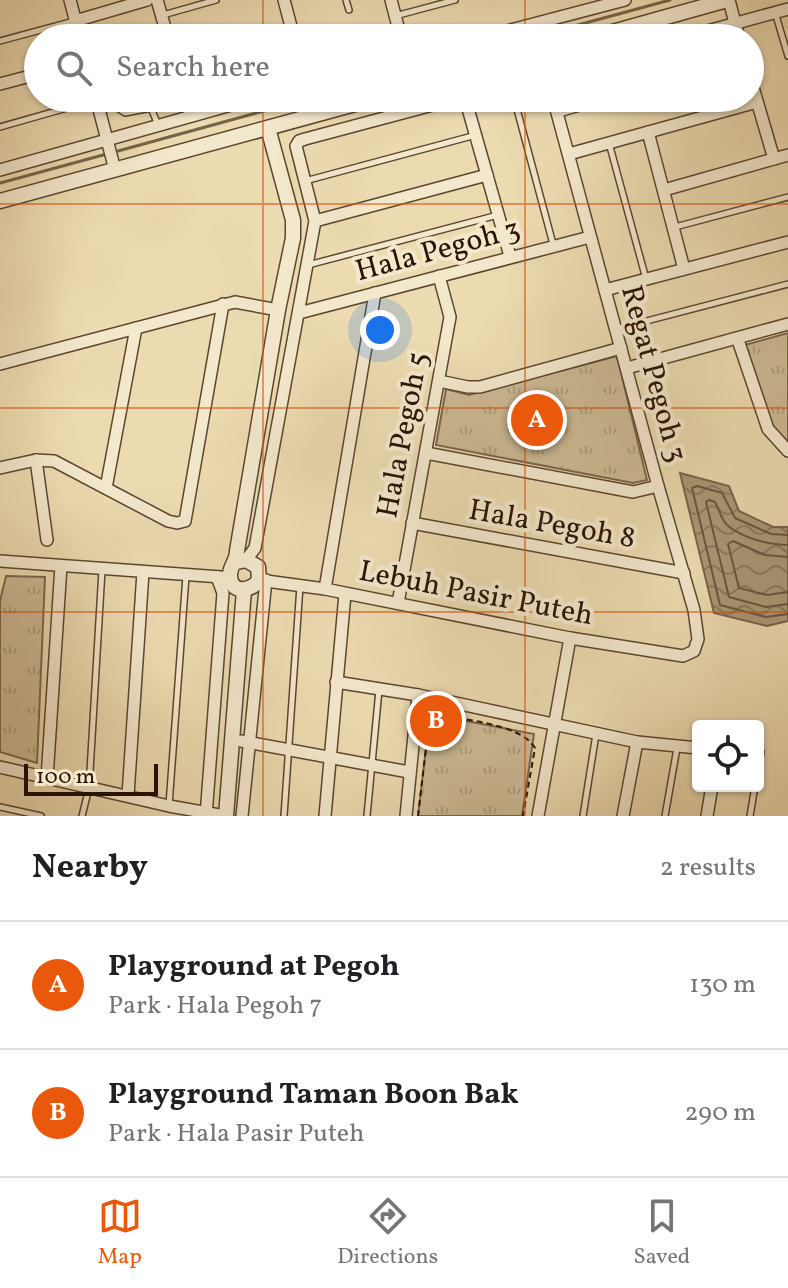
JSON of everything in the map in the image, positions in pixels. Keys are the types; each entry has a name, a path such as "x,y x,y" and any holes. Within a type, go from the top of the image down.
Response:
{"street":[{"path":"70,0 76,24"},
{"path":"75,21 147,0"},
{"path":"157,0 164,24"},
{"path":"284,0 290,24"},
{"path":"391,0 397,24"},
{"path":"530,24 625,0"},
{"path":"641,24 728,0 735,23"},
{"path":"731,24 788,9"},
{"path":"0,84 24,78"},
{"path":"99,112 115,170"},
{"path":"190,112 191,116"},
{"path":"0,170 205,112"},
{"path":"0,201 326,112"},
{"path":"206,815 223,578 246,557 299,313 315,221 296,146 299,141 407,112"},
{"path":"469,112 510,256"},
{"path":"569,154 721,112"},
{"path":"760,112 774,159"},
{"name":"Regat Pegoh 3","path":"558,114 694,610 698,639 694,651 683,656"},
{"path":"274,151 281,132 293,121"},
{"path":"0,767 206,815 225,816 240,741 262,580 258,567 246,557 239,536 293,238 293,220 268,128"},
{"path":"648,132 684,269"},
{"path":"249,133 274,151"},
{"path":"664,190 788,155"},
{"path":"315,221 487,175"},
{"name":"Hala Pegoh 3","path":"299,313 590,237"},
{"path":"605,290 788,242"},
{"name":"Hala Pegoh 5","path":"398,603 450,317 439,276"},
{"path":"325,589 375,293"},
{"path":"0,364 223,304 255,304 278,310"},
{"path":"0,468 36,460 54,461 168,521 185,521 223,304"},
{"path":"627,368 788,324"},
{"path":"106,488 136,328"},
{"path":"738,340 768,429 788,451"},
{"path":"439,381 480,387 621,348"},
{"path":"426,453 633,492 658,486"},
{"path":"36,460 47,540"},
{"name":"Hala Pegoh 8","path":"412,523 684,573"},
{"path":"0,561 223,578 244,590 262,580"},
{"path":"47,778 61,566"},
{"path":"128,795 143,572"},
{"name":"Lebuh Pasir Puteh","path":"262,580 683,656"},
{"path":"242,816 240,741 244,590"},
{"path":"325,816 345,594"},
{"path":"538,816 570,638"},
{"path":"336,682 418,695 637,742 692,748"},
{"path":"406,816 418,695"},
{"path":"240,741 409,772"},
{"path":"623,816 637,742"},
{"path":"707,816 711,792"}],"lane":[{"path":"162,15 216,0"},
{"path":"346,0 349,10"},
{"path":"395,16 455,0"},
{"path":"775,12 788,56"},
{"path":"64,24 75,21"},
{"path":"0,41 24,35"},
{"path":"0,127 61,112"},
{"path":"153,112 159,126"},
{"path":"518,112 554,245"},
{"path":"558,114 565,112"},
{"path":"304,181 476,135"},
{"path":"609,143 647,280"},
{"path":"675,227 788,197"},
{"path":"308,265 499,214"},
{"path":"616,329 788,284"},
{"path":"82,816 89,788 102,569"},
{"path":"169,806 186,575"},
{"path":"284,816 300,585"},
{"path":"367,816 379,688"},
{"path":"583,816 597,733"},
{"path":"665,816 677,747"},
{"path":"750,816 754,792"},
{"path":"0,807 41,816"}],"path":[{"path":"418,816 430,714 512,730 531,740 535,748 523,816"}],"green space":[{"path":"788,333 788,446 773,427 745,345"},
{"path":"617,356 647,480 633,483 436,445 446,389 469,395"},
{"path":"6,576 45,577 37,763 0,752 0,601"},
{"path":"430,714 534,734 522,816 418,816"}],"water":[{"path":"680,473 729,486 739,511 773,527 788,527 788,621 767,626 714,613"}],"waterway":[{"path":"582,24 670,0"},
{"path":"118,151 260,112"},
{"path":"0,183 103,155"}],"place":[{"name":"Playground at Pegoh","path":"537,420"},
{"name":"Playground Taman Boon Bak","path":"436,721"}]}
